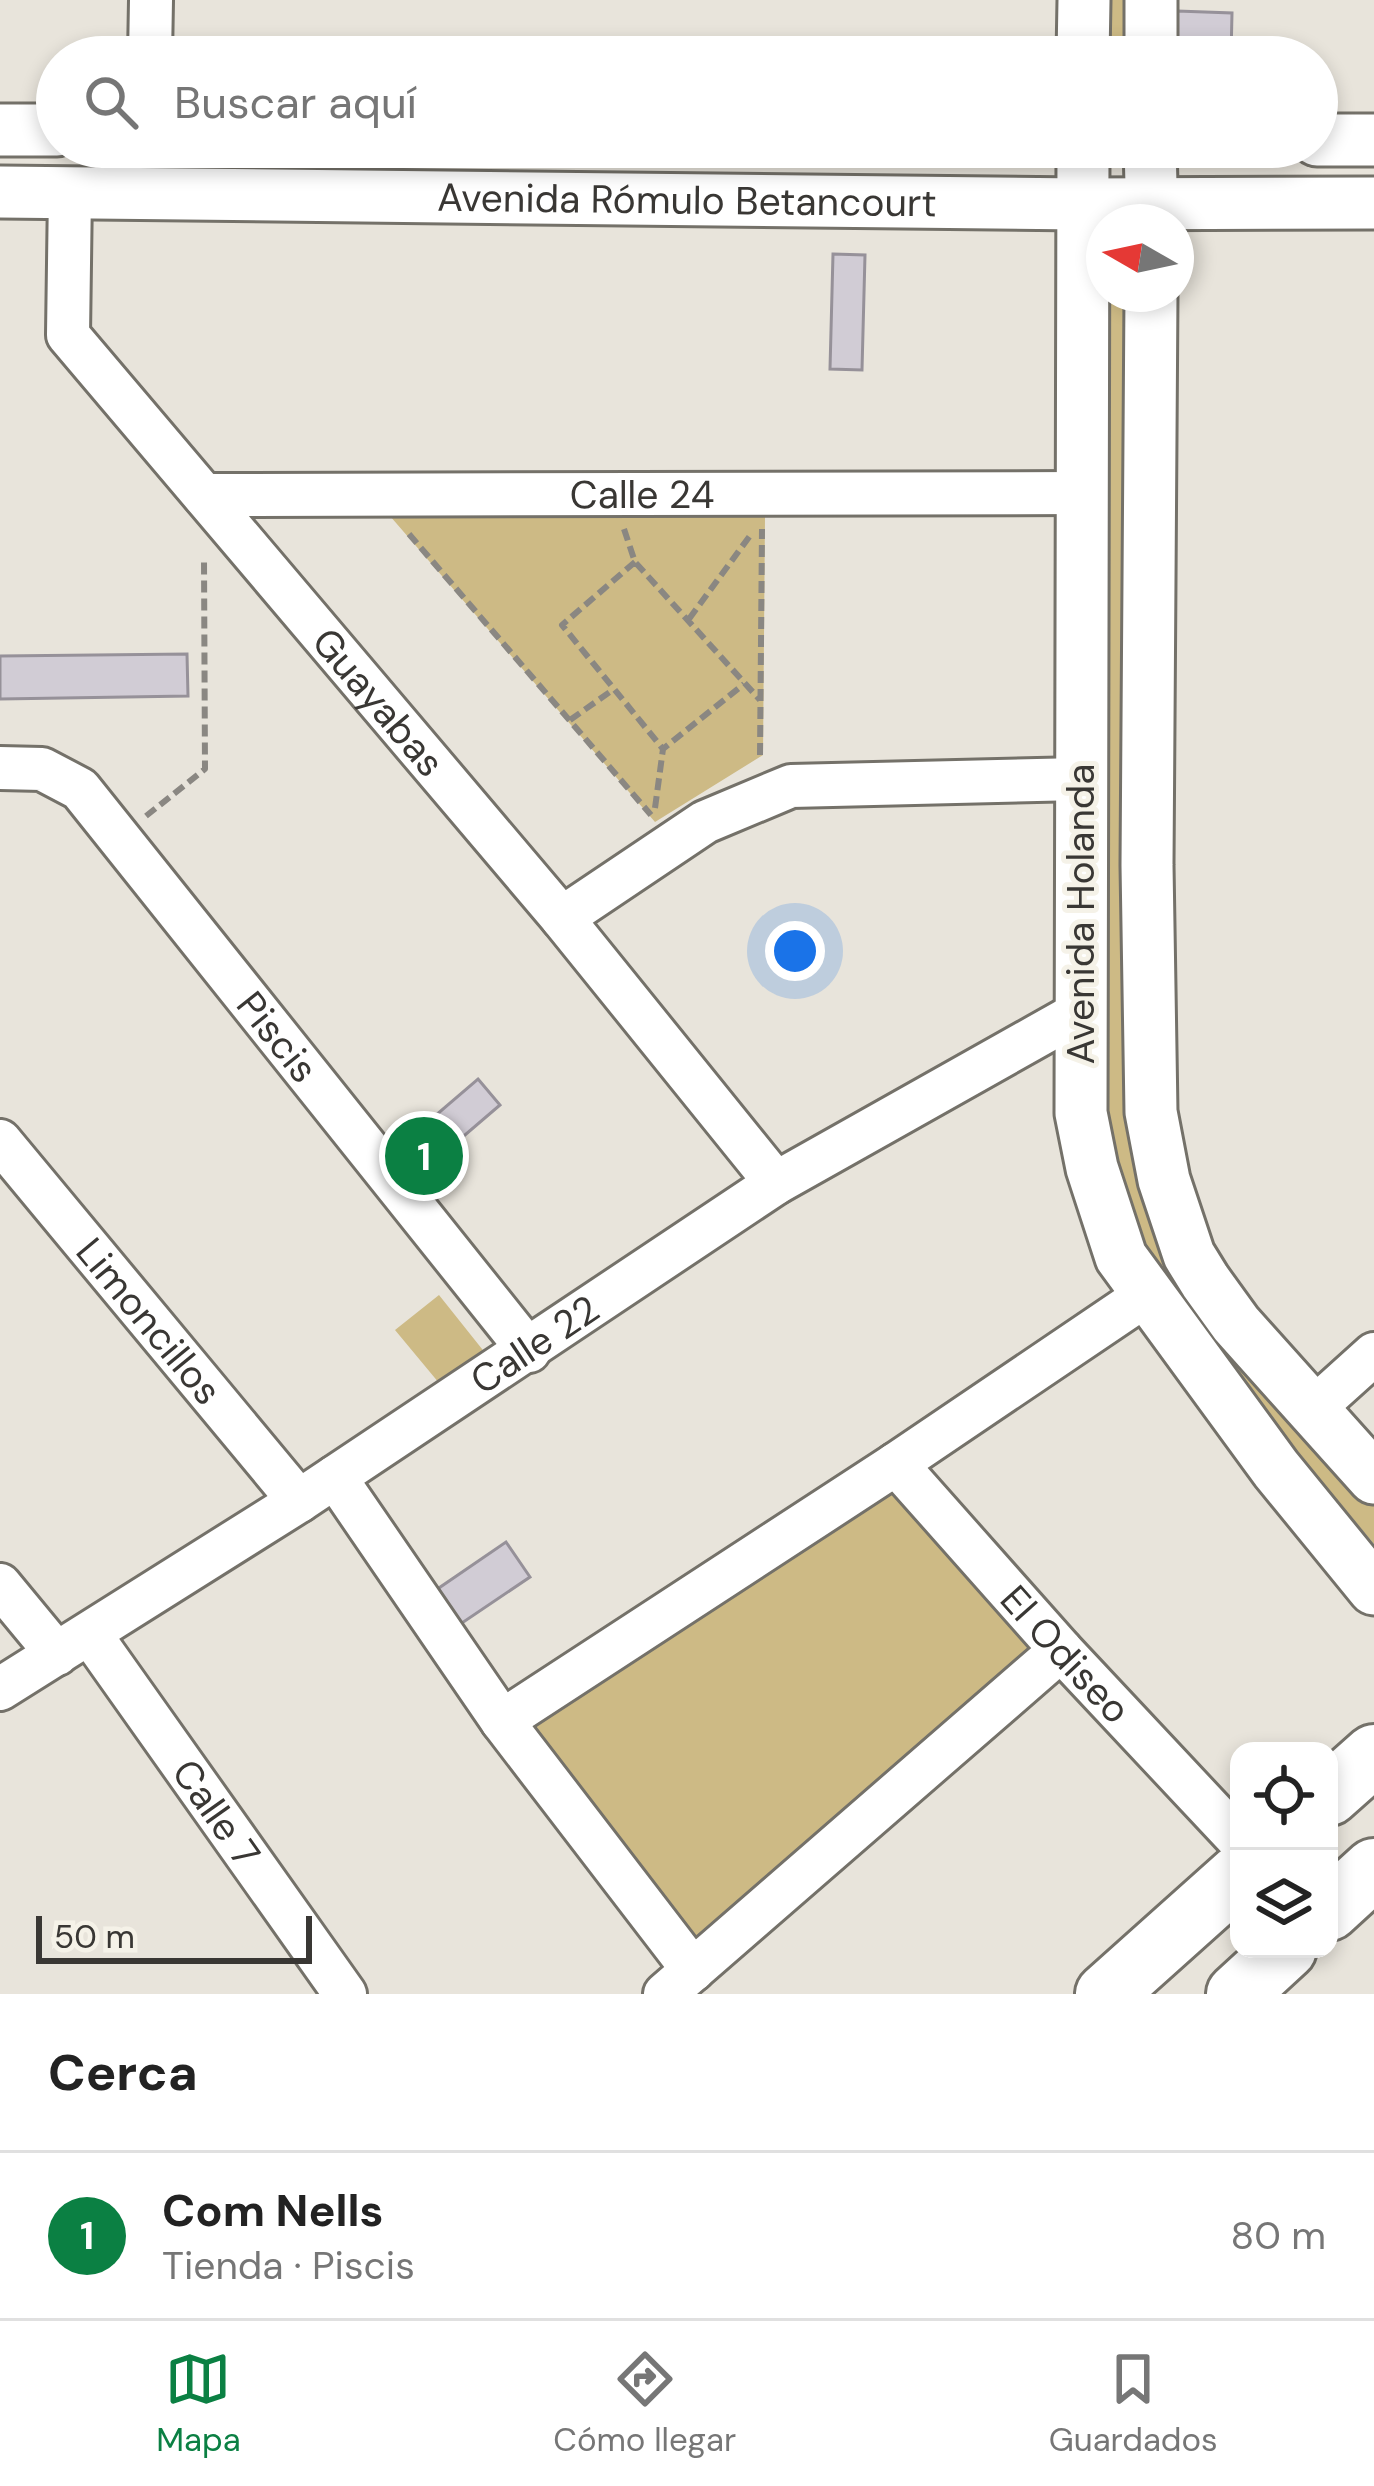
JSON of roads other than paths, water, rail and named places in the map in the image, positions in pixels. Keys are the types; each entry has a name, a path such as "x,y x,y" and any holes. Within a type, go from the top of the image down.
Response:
{"main road":[{"path":"1338,1787 1374,1755"},
{"path":"1338,1902 1374,1869"},
{"path":"1106,1994 1230,1883"},
{"path":"1237,1994 1276,1958"}],"street":[{"path":"150,36 151,0"},
{"path":"1083,36 1084,0"},
{"path":"1150,36 1151,0"},
{"path":"0,130 36,130"},
{"path":"1338,140 1374,140"},
{"name":"Avenida Holanda","path":"1082,168 1080,1012 1081,1113 1092,1168 1121,1257 1146,1295 1374,1589"},
{"path":"1151,168 1152,204"},
{"name":"Avenida Rómulo Betancourt","path":"0,192 1086,205"},
{"name":"Guayabas","path":"70,192 68,335 562,917 776,1183"},
{"name":"Avenida Rómulo Betancourt","path":"1194,211 1374,203"},
{"name":"Avenida Holanda","path":"1151,312 1150,1112 1164,1180 1189,1255 1236,1324 1374,1478"},
{"name":"Calle 24","path":"204,495 1081,493"},
{"name":"Piscis","path":"0,768 42,769 80,789 529,1351"},
{"path":"562,917 705,822 790,787 1080,779"},
{"name":"Calle 22","path":"0,1689 299,1501 776,1183 1080,1012"},
{"name":"Limoncillos","path":"0,1141 299,1501"},
{"path":"502,1721 1146,1295"},
{"path":"1313,1409 1374,1354"},
{"name":"El Odiseo","path":"896,1464 1061,1651 1230,1830"},
{"path":"335,1477 679,1982 1061,1651"},
{"name":"Calle 7","path":"0,1585 74,1644 345,1994"}],"place":[{"name":"Com Nells","path":"424,1156"}]}
